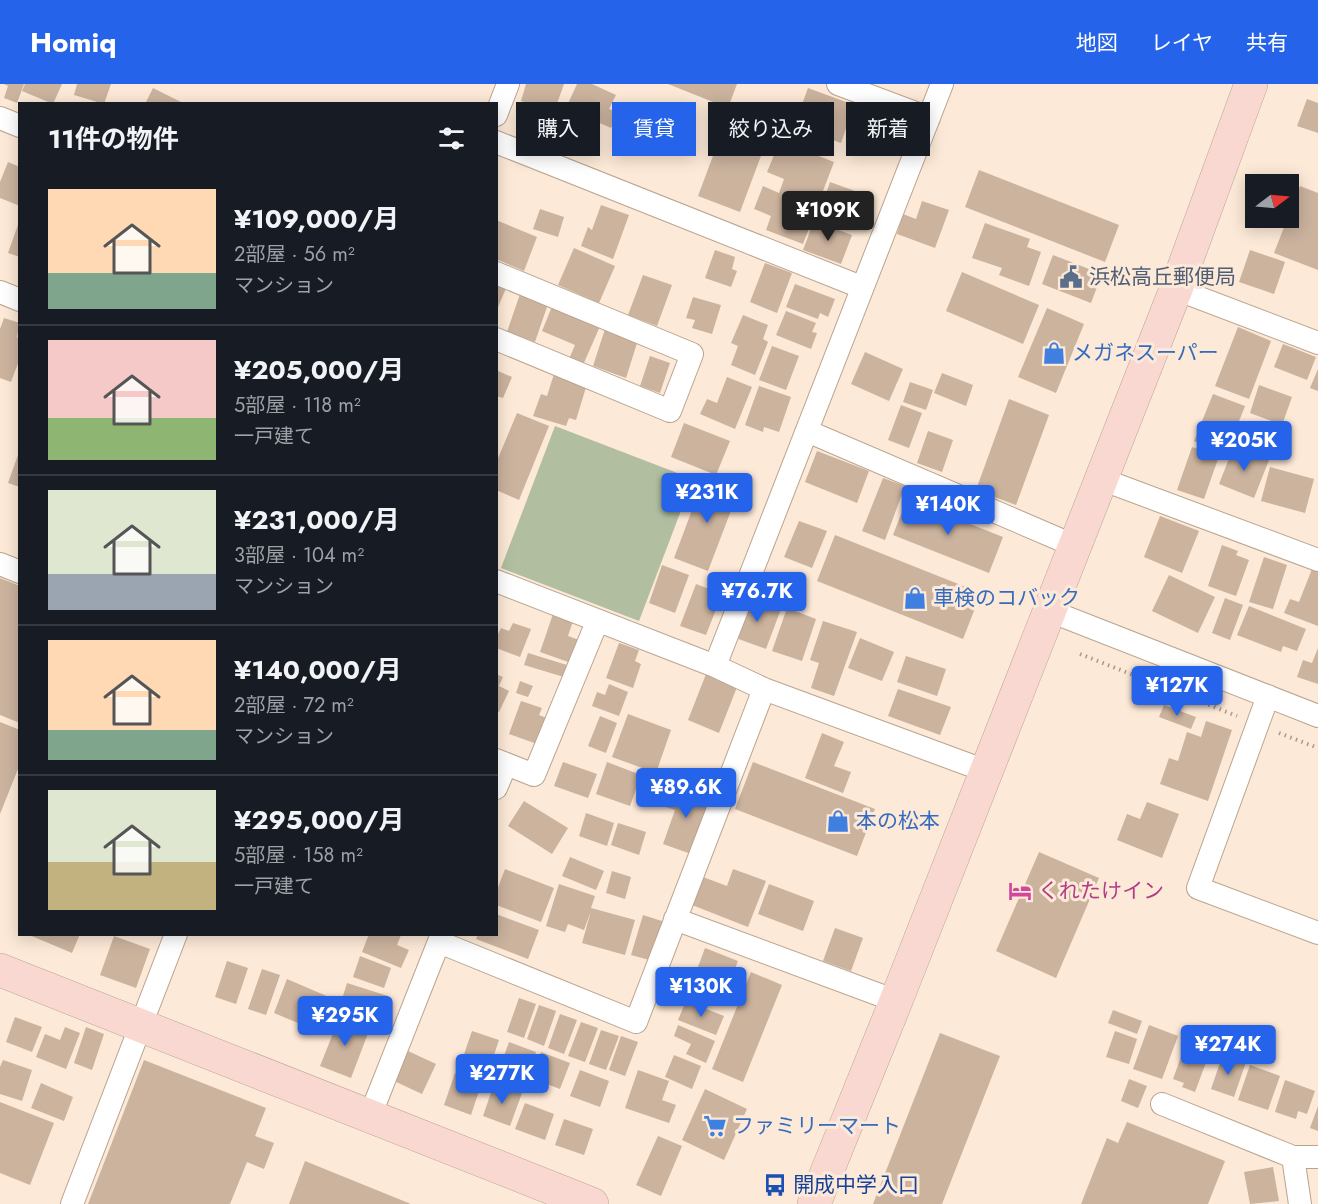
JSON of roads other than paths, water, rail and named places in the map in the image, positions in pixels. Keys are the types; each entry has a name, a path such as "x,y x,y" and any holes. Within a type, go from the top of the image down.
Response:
{"street":[{"path":"498,110 508,84"},
{"path":"838,84 886,102"},
{"path":"930,115 942,84"},
{"path":"814,1204 1176,289 1251,84"},
{"path":"0,118 18,125"},
{"path":"498,143 861,287"},
{"path":"714,666 914,156"},
{"path":"498,274 692,354 670,411 498,340"},
{"path":"1176,289 1318,343"},
{"path":"0,292 18,299"},
{"path":"807,431 1075,546"},
{"path":"1101,479 1318,560"},
{"path":"0,564 18,571"},
{"path":"498,582 714,666 764,689 986,771"},
{"path":"1050,611 1318,716"},
{"path":"498,778 501,762 534,775 597,622"},
{"path":"370,1116 440,938 636,1022 764,689"},
{"path":"1268,696 1198,888 1318,933"},
{"path":"675,919 896,1001"},
{"path":"72,1204 175,936"},
{"path":"0,970 592,1204"},
{"path":"1162,1104 1293,1157 1318,1157"},
{"path":"1293,1157 1300,1204"}],"place":[{"name":"浜松高丘郵便局","path":"1071,277"},
{"name":"メガネスーパー","path":"1054,353"},
{"name":"車検のコバック","path":"915,598"},
{"name":"本の松本","path":"838,821"},
{"name":"くれたけイン","path":"1020,891"},
{"name":"ファミリーマート","path":"715,1126"},
{"name":"開成中学入口","path":"775,1185"}]}
